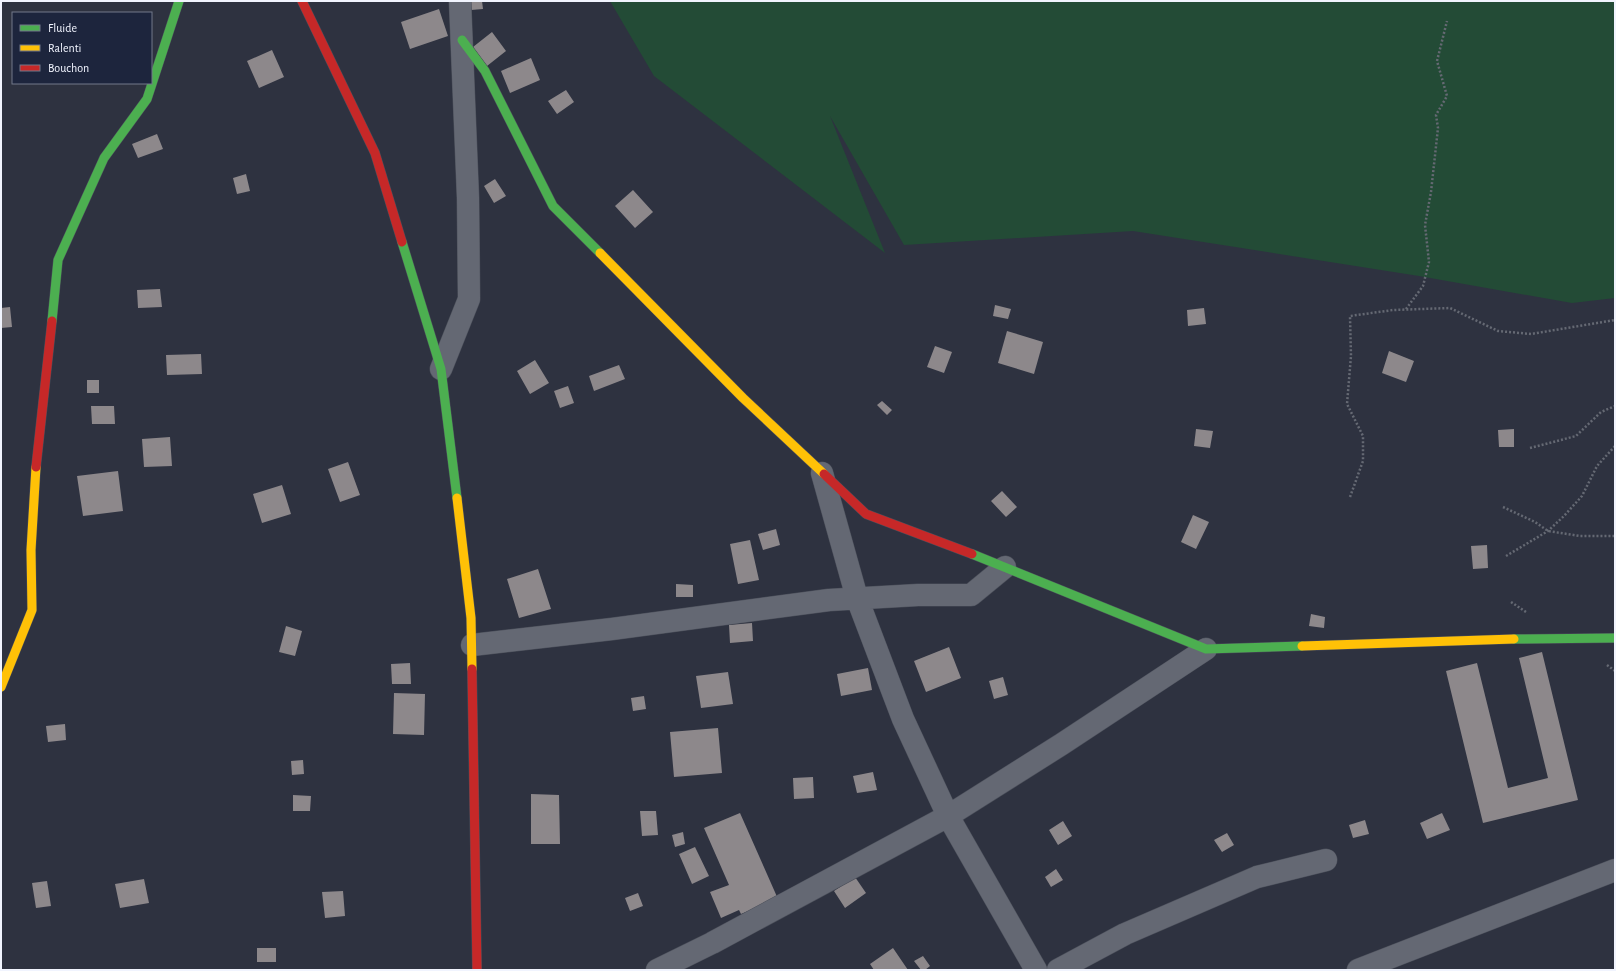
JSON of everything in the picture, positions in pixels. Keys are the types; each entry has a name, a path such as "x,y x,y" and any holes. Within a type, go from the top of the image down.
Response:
{"street":[{"path":"152,84 179,1"},
{"path":"302,1 375,154 441,370 471,618 478,970"},
{"path":"441,370 469,299 468,198 460,1"},
{"path":"462,40 485,71 553,206 742,398 866,514 1005,567 1206,649 1530,638 1615,638"},
{"path":"1,687 32,610 32,550 36,467 58,260 104,158 147,99 152,84"},
{"path":"822,472 857,598 903,719 948,816 1036,970"},
{"path":"472,645 612,630 829,600 918,595 971,595 1005,567"},
{"path":"657,970 712,943 948,816 1062,744 1206,649"},
{"path":"1058,970 1125,934 1257,877 1326,860"},
{"path":"1358,970 1615,870"}],"path":[{"path":"1406,309 1423,286 1429,262 1425,224 1432,192 1438,128 1436,114 1447,96 1437,61 1447,21"},
{"path":"1350,497 1362,461 1363,436 1347,404 1351,356 1350,316 1406,309 1450,308 1498,331 1530,334 1615,320"},
{"path":"1530,448 1576,436 1601,412 1615,406"},
{"path":"1506,556 1548,531 1582,496 1597,466 1615,446"},
{"path":"1503,507 1535,522 1548,531 1580,536 1615,536"}],"green space":[{"path":"610,1 1615,1 1615,298 1572,303 1419,276 1133,231 904,245 830,116 885,253 654,76"}],"building":[{"path":"469,1 482,1 483,9 471,10"},
{"path":"439,9 448,36 410,49 401,22"},
{"path":"492,32 506,51 487,66 473,47"},
{"path":"272,50 284,77 259,88 247,61"},
{"path":"531,58 540,80 510,93 501,71"},
{"path":"566,90 574,102 557,114 548,101"},
{"path":"157,134 163,149 138,158 132,144"},
{"path":"246,174 250,191 237,194 233,178"},
{"path":"495,179 506,196 494,203 484,186"},
{"path":"633,190 653,212 635,228 615,206"},
{"path":"160,289 162,307 138,308 137,290"},
{"path":"995,305 1011,309 1008,319 993,316"},
{"path":"10,307 12,327 1,328 1,308"},
{"path":"1204,308 1206,324 1188,326 1187,310"},
{"path":"1007,331 1043,342 1034,374 998,363"},
{"path":"935,346 952,352 944,373 927,367"},
{"path":"1389,351 1414,361 1406,382 1382,373"},
{"path":"201,354 202,374 167,375 166,355"},
{"path":"535,360 549,383 530,394 517,371"},
{"path":"619,365 625,379 594,391 589,376"},
{"path":"87,380 99,380 99,393 87,393"},
{"path":"568,386 574,403 560,408 554,391"},
{"path":"882,401 892,410 887,415 877,405"},
{"path":"91,406 114,406 115,424 92,424"},
{"path":"1196,429 1213,431 1210,448 1194,446"},
{"path":"1514,429 1514,447 1499,447 1498,430"},
{"path":"170,437 172,466 144,467 142,439"},
{"path":"348,462 360,495 340,502 328,469"},
{"path":"118,471 123,511 83,516 77,476"},
{"path":"282,485 291,514 262,523 253,494"},
{"path":"1002,491 1017,507 1006,517 991,501"},
{"path":"1193,515 1209,522 1196,549 1181,542"},
{"path":"776,529 780,545 763,550 758,534"},
{"path":"750,540 759,580 738,584 730,544"},
{"path":"1487,545 1488,568 1473,569 1471,546"},
{"path":"538,569 551,609 519,618 507,579"},
{"path":"676,584 693,585 693,597 676,597"},
{"path":"1311,614 1325,617 1324,628 1309,626"},
{"path":"752,623 753,641 730,643 729,625"},
{"path":"286,626 302,631 295,656 279,652"},
{"path":"949,647 961,678 926,692 914,661"},
{"path":"1542,652 1578,800 1483,823 1446,671 1477,663 1508,788 1548,778 1519,658"},
{"path":"410,663 411,684 392,684 391,664"},
{"path":"868,668 872,690 841,696 837,674"},
{"path":"728,672 733,704 701,708 696,676"},
{"path":"1003,677 1008,695 994,699 989,681"},
{"path":"394,693 425,694 424,735 393,734"},
{"path":"644,696 646,709 633,711 631,698"},
{"path":"65,724 66,740 48,742 46,726"},
{"path":"718,728 722,773 674,777 670,732"},
{"path":"303,760 304,774 292,775 291,761"},
{"path":"873,772 877,790 857,793 853,776"},
{"path":"813,777 814,798 794,799 793,778"},
{"path":"531,794 559,795 560,844 531,844"},
{"path":"293,795 311,796 310,811 293,811"},
{"path":"640,811 656,811 658,835 642,836"},
{"path":"740,813 778,899 741,914 739,910 721,918 710,892 729,885 704,828"},
{"path":"1442,813 1450,830 1427,839 1420,823"},
{"path":"1365,820 1369,834 1353,838 1349,825"},
{"path":"1063,821 1072,836 1058,845 1049,830"},
{"path":"683,832 685,844 675,847 672,835"},
{"path":"1227,833 1234,845 1222,852 1214,840"},
{"path":"695,847 709,876 692,884 679,854"},
{"path":"1056,869 1063,880 1051,887 1045,877"},
{"path":"855,877 866,893 845,908 834,891"},
{"path":"144,879 149,903 120,908 115,884"},
{"path":"47,881 51,906 36,908 32,883"},
{"path":"343,891 345,916 325,918 322,892"},
{"path":"638,893 643,906 630,911 625,898"},
{"path":"257,948 276,948 276,962 257,962"},
{"path":"893,948 908,970 874,970 870,964"},
{"path":"923,956 930,966 925,970 921,970 914,961"}],"traffic: fast":[{"path":"152,84 179,1"},
{"path":"462,40 485,71 553,206 600,253"},
{"path":"52,321 58,260 104,158 147,99 152,84"},
{"path":"402,242 441,369 457,498"},
{"path":"972,554 1206,649 1302,646"},
{"path":"1514,639 1615,638"}],"traffic: slow":[{"path":"600,253 743,398 824,474"},
{"path":"1,687 32,610 31,550 36,467"},
{"path":"457,498 471,618 472,669"},
{"path":"1302,646 1514,639"}],"traffic: jam":[{"path":"302,1 375,153 402,242"},
{"path":"36,467 52,321"},
{"path":"824,474 866,514 972,554"},
{"path":"472,669 477,970"}]}
